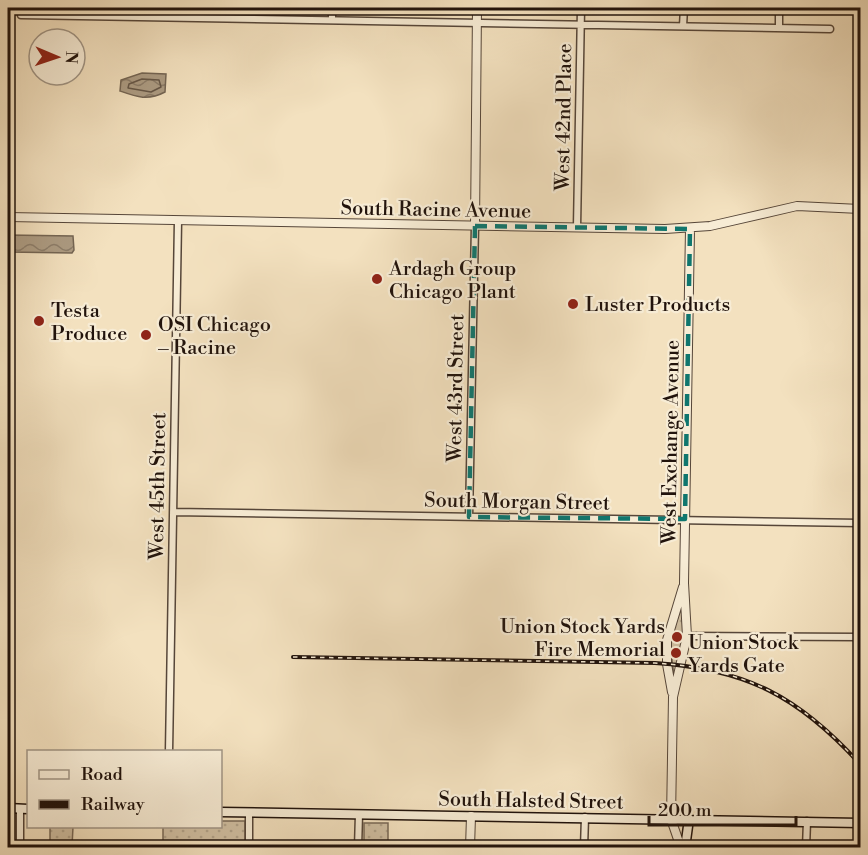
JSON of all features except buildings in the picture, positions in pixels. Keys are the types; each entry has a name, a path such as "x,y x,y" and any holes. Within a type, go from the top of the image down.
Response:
{"main road":[{"path":"8,808 24,809"},
{"name":"South Halsted Street","path":"222,812 861,821"},
{"path":"683,848 689,819"}],"street":[{"path":"332,8 332,20"},
{"name":"West 43rd Street","path":"470,517 477,8"},
{"name":"West 42nd Place","path":"577,227 581,8"},
{"path":"683,26 684,8"},
{"path":"779,8 779,28"},
{"path":"21,15 830,29"},
{"name":"South Racine Avenue","path":"8,217 690,229 797,206 861,209"},
{"name":"West 45th Street","path":"169,750 178,221"},
{"name":"West Exchange Avenue","path":"673,697 687,636 684,583 690,229"},
{"name":"South Morgan Street","path":"173,512 861,523"},
{"name":"West Exchange Avenue","path":"683,848 671,819 673,697 667,664 667,640 684,583"},
{"path":"687,636 861,637"},
{"path":"20,848 24,809"},
{"path":"249,812 249,848"},
{"path":"358,848 359,814"},
{"path":"470,848 471,816"},
{"path":"584,848 585,817"},
{"path":"806,848 807,821"}],"highlighted area":[{"path":"475,226 690,229 685,519 469,517"}],"shaded area":[{"path":"682,604 684,632 674,677 670,642"},
{"path":"222,821 245,821 245,847 163,847 163,828 222,828"},
{"path":"364,823 388,823 388,847 364,847"},
{"path":"50,828 73,828 72,846 50,846"}],"water":[{"path":"142,73 166,74 165,92 142,97 120,91 121,80"},
{"path":"8,235 73,236 74,250 72,253 8,252"}],"railway":[{"path":"293,657 655,663 688,666 744,680 793,704 815,721 860,764"}],"place":[{"name":"Ardagh Group Chicago Plant","path":"377,279"},
{"name":"Luster Products","path":"573,304"},
{"name":"Testa Produce","path":"39,321"},
{"name":"OSI Chicago – Racine","path":"146,335"},
{"name":"Union Stock Yards Fire Memorial","path":"677,637"},
{"name":"Union Stock Yards Gate","path":"676,653"}]}
